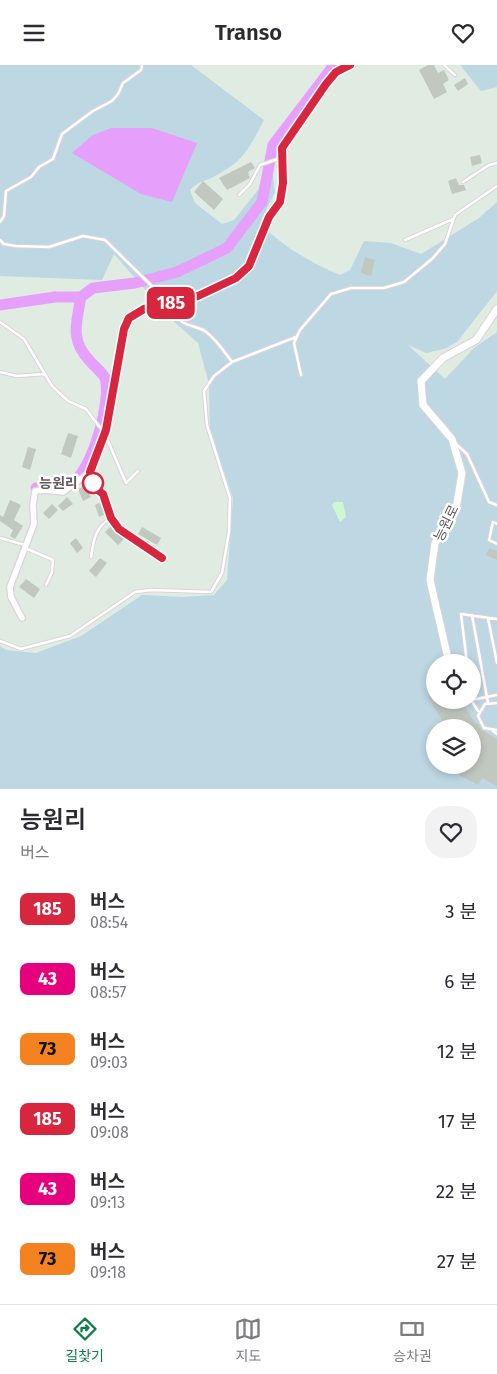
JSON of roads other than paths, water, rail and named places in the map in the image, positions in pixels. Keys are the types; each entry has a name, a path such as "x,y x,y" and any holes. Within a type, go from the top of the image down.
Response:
{"street":[{"path":"22,618 11,597 10,587 34,524 33,505 35,491 63,492 90,472 105,434 124,329 129,318 144,309 198,296 236,278 249,266 269,217 280,202 283,183 282,148 288,136 336,72 350,65"},
{"name":"능원로","path":"447,654 430,580 435,543 456,509 462,473 452,439 423,405 420,381 443,359 476,340 497,309"}],"lane":[{"path":"0,222 4,216 6,191 31,177 39,167 53,159 62,134 92,111 112,101 123,83 141,70 142,65"},
{"path":"444,65 455,75"},
{"path":"239,195 250,184 260,165 282,157"},
{"path":"463,182 489,165 497,163"},
{"path":"301,375 294,343 300,330 332,294 351,288 384,288 404,282 432,259 444,244 454,215 497,186"},
{"path":"405,240 453,219"},
{"path":"0,240 4,244 16,246 49,247 83,236 105,240 162,296 182,322 190,327 203,330 218,343 232,362"},
{"path":"0,323 24,339 52,386 68,401 86,409 105,434 126,483 138,471"},
{"path":"0,641 22,649 70,636 135,592 151,590 211,592 222,573 229,531 230,498 206,425 204,391 214,376 232,362 297,337"},
{"path":"0,372 17,376 44,374"},
{"path":"452,439 467,454 489,502 497,505"},
{"path":"90,472 93,486 103,494 111,518 119,529 162,558"},
{"path":"91,557 95,533 99,526 111,518"},
{"path":"497,524 493,522 488,541 497,544"},
{"path":"0,538 26,547 53,560 52,572 46,585"},
{"path":"466,654 461,614 497,619"},
{"path":"472,615 488,703"},
{"path":"488,617 497,663"},
{"path":"481,698 497,695"},
{"path":"497,703 488,703 478,711 480,725 497,734"},
{"path":"493,731 497,730"}],"waterway":[{"path":"0,305 55,297 81,297 93,288 135,283 177,272 227,248 262,202 273,145 334,65"},
{"path":"36,488 70,484 81,474 94,449 103,417 106,402 105,378 84,354 77,339 76,323 81,297"}],"place":[{"name":"능원리","path":"93,483"}]}
